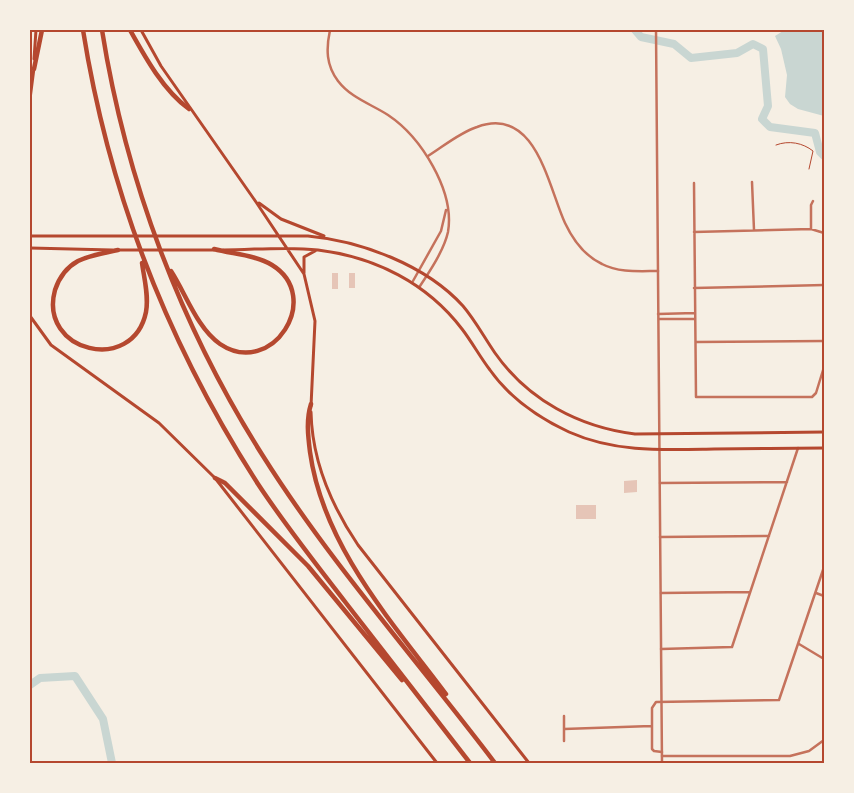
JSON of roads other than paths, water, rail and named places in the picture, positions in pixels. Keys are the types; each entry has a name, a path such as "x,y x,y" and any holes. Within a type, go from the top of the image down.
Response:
{"highway":[{"path":"34,69 42,30"},
{"path":"83,30 104,134 141,254 195,375 247,465 296,537 470,763"},
{"path":"102,30 125,140 164,260 203,348 232,404 263,457 318,534 495,763"},
{"path":"130,30 153,68 180,102 189,109"},
{"path":"118,250 78,261 64,272 56,288 53,308 61,329 76,344 86,348 109,349 121,345 138,331 144,321 147,304 141,254"},
{"path":"164,260 205,328 219,343 238,351 248,352 267,347 283,334 293,314 294,302 287,281 274,266 264,261 214,250"},
{"path":"311,404 307,416 314,474 337,536 382,608 447,696 451,705"},
{"path":"215,478 225,483 308,566 407,686 416,694"}],"main road":[{"path":"30,99 36,30"},
{"path":"141,30 152,53 189,109 280,236 304,274"},
{"path":"256,202 281,219 330,238 383,253 419,271 462,305 508,370 537,396 575,419 607,430 659,435 824,432"},
{"path":"30,236 280,236 330,238"},
{"path":"30,248 318,250 366,261 413,281 420,286 453,317 489,370 519,402 570,432 602,444 627,448 660,450 824,448"},
{"path":"318,250 304,257 304,274 315,321 311,404 312,431 318,463 328,492 342,520 358,545 528,763"},
{"path":"30,316 51,345 153,418 215,478 437,763"}],"street":[{"path":"330,30 328,57 338,82 353,96 399,124 428,156 445,195 446,208 441,231 413,281"},
{"path":"656,30 662,763"},
{"path":"428,156 464,132 478,126 496,124 510,127 528,139 537,151 565,223 582,249 603,265 614,269 658,271"},
{"path":"752,182 754,230"},
{"path":"694,183 696,397 812,397 816,393 824,367"},
{"path":"811,229 811,204 813,201"},
{"path":"420,286 448,233 449,215 446,208"},
{"path":"694,232 811,229 824,233"},
{"path":"694,288 824,285"},
{"path":"658,314 695,313"},
{"path":"658,319 695,320"},
{"path":"695,342 824,341"},
{"path":"661,649 732,647 798,448"},
{"path":"660,483 787,482"},
{"path":"660,537 769,536"},
{"path":"662,752 652,749 653,704 661,702 779,698 824,567"},
{"path":"661,593 750,592"},
{"path":"815,593 824,596"},
{"path":"799,644 824,659"},
{"path":"564,716 564,741"},
{"path":"564,728 652,726"},
{"path":"662,756 790,756 809,751 824,740"}],"waterway":[{"path":"635,30 641,37 674,44 691,58 737,53 753,44 763,49 768,106 762,119 770,127 815,133 820,152 824,156"},
{"path":"30,685 40,678 75,676 103,719 112,763"}]}
